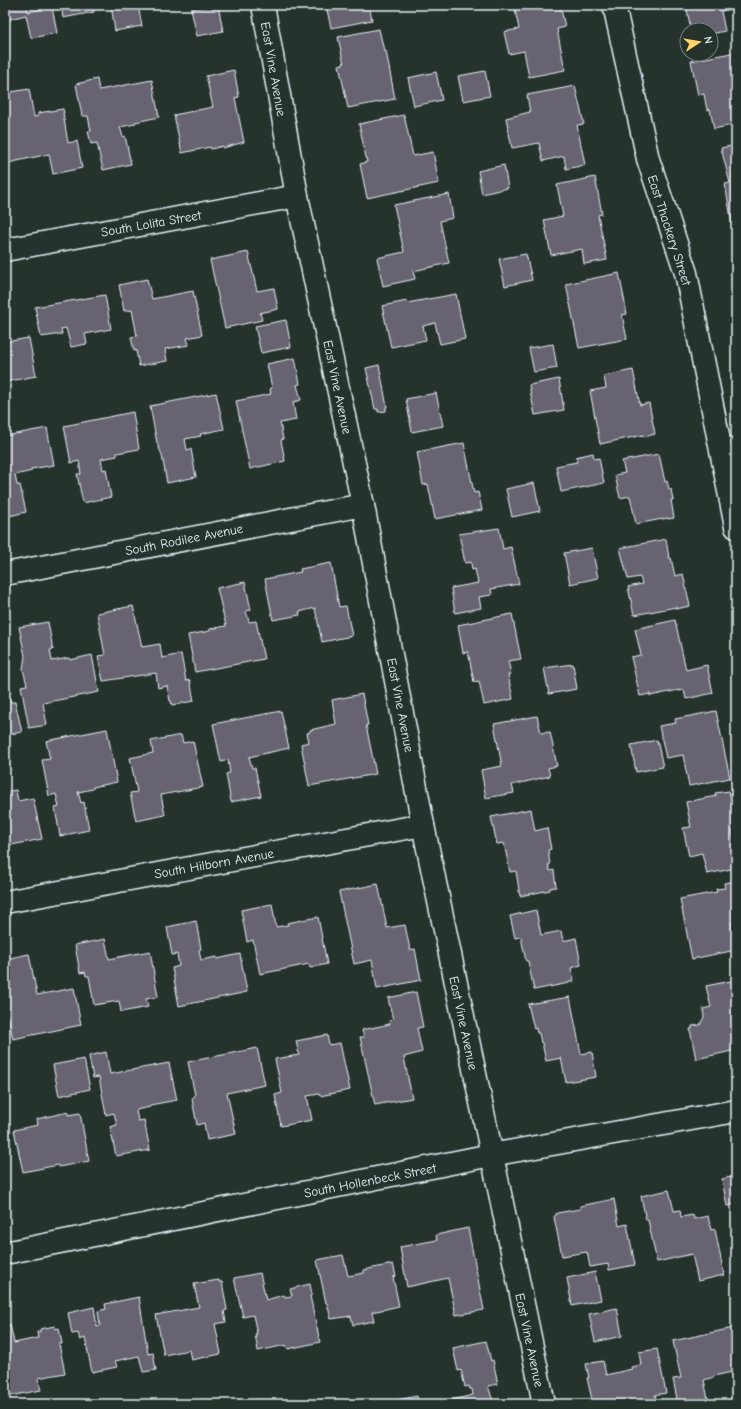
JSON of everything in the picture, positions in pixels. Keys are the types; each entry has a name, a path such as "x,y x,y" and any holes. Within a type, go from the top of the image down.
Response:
{"street":[{"name":"East Vine Avenue","path":"263,5 297,196 363,505 423,825 544,1404"},
{"name":"East Thackery Street","path":"614,5 648,159 686,273 736,527"},
{"name":"South Lolita Street","path":"5,250 297,196"},
{"name":"South Rodilee Avenue","path":"5,574 363,505"},
{"name":"South Hilborn Avenue","path":"5,902 423,825"},
{"name":"South Hollenbeck Street","path":"5,1253 491,1155 736,1111"}],"building":[{"path":"5,5 27,5 28,12 52,7 57,33 31,38 26,15 10,19 10,21 5,22"},
{"path":"61,5 93,5 94,12 63,18"},
{"path":"111,5 138,5 142,26 115,31"},
{"path":"218,5 223,31 197,36 191,9"},
{"path":"326,5 369,5 372,20 331,28"},
{"path":"514,5 560,5 565,27 557,29 565,70 529,77 524,51 509,54 504,32 519,29"},
{"path":"686,5 731,5 731,7 724,8 725,10 721,11 725,31 719,32 719,22 689,22"},
{"path":"379,29 384,51 386,51 395,99 348,108 339,65 344,64 338,37"},
{"path":"736,52 736,124 714,129 710,109 707,110 704,94 698,95 691,62 719,62 719,55"},
{"path":"234,70 239,97 235,98 244,142 223,148 223,146 211,149 210,147 182,153 174,115 213,107 206,76"},
{"path":"485,71 490,96 463,101 458,76"},
{"path":"436,72 442,100 414,106 408,78"},
{"path":"97,79 99,90 152,80 159,117 120,127 123,137 125,136 131,164 103,170 97,143 91,144 88,131 91,131 88,116 82,116 76,84"},
{"path":"575,86 584,124 577,125 585,165 566,169 564,156 543,161 539,143 512,148 506,118 530,112 527,95"},
{"path":"29,89 34,117 38,116 38,113 63,109 68,143 77,141 82,168 53,174 49,154 8,163 5,145 5,116 8,116 5,93"},
{"path":"404,115 413,156 433,152 439,183 367,198 360,164 367,162 359,124"},
{"path":"736,145 736,229 733,229 725,184 730,183 721,148"},
{"path":"504,165 508,188 482,194 478,171"},
{"path":"595,177 602,214 598,215 607,260 584,264 582,249 551,255 544,220 563,216 557,185"},
{"path":"449,194 453,218 440,221 449,263 413,271 415,279 383,286 377,258 404,252 394,205"},
{"path":"248,252 257,291 274,288 278,309 260,313 262,320 225,328 210,260"},
{"path":"526,254 532,280 505,286 499,259"},
{"path":"619,273 627,314 622,315 627,339 579,348 566,284"},
{"path":"147,279 152,299 193,291 202,335 187,338 189,345 165,349 167,361 139,366 136,350 134,351 131,337 137,336 132,310 124,311 119,285"},
{"path":"456,294 465,339 440,344 435,323 423,326 426,340 391,347 382,306"},
{"path":"105,295 111,329 85,334 87,344 71,347 66,328 61,329 62,334 41,337 35,307"},
{"path":"286,320 291,347 261,353 255,326"},
{"path":"29,338 36,376 5,382 5,342"},
{"path":"553,344 557,368 534,372 529,348"},
{"path":"295,358 300,384 297,385 301,400 293,402 296,420 280,423 283,439 281,440 285,461 250,469 236,401 271,394 270,389 272,388 267,364"},
{"path":"379,365 387,407 386,411 378,412 378,409 375,409 366,368"},
{"path":"633,370 640,405 649,403 655,434 600,444 590,391 606,388 604,376"},
{"path":"559,379 564,410 535,415 529,385"},
{"path":"216,393 224,429 185,439 187,450 191,449 196,477 167,483 150,406"},
{"path":"436,393 443,426 412,432 406,399"},
{"path":"133,412 139,449 117,453 117,456 101,459 103,470 106,469 111,497 83,503 77,474 81,474 79,461 71,463 64,426"},
{"path":"47,428 54,465 31,469 32,471 15,475 17,485 20,485 26,512 5,517 5,436"},
{"path":"464,443 474,493 478,492 482,510 435,519 428,484 423,485 417,452"},
{"path":"593,453 594,459 599,458 604,483 561,492 556,466 577,462 576,457"},
{"path":"659,454 665,482 667,481 669,489 671,489 674,518 636,524 630,496 620,498 615,475 625,473 622,461"},
{"path":"534,483 540,511 512,517 506,489"},
{"path":"499,528 503,549 511,547 519,584 491,589 492,595 479,597 481,608 455,613 451,588 478,583 475,569 472,570 471,562 465,563 459,534"},
{"path":"666,539 669,558 671,558 675,576 683,574 690,606 676,609 676,607 634,615 628,587 642,584 640,577 628,579 620,548"},
{"path":"592,548 598,578 570,584 564,553"},
{"path":"331,563 339,607 346,606 352,636 322,642 315,608 299,612 300,615 273,620 265,579 301,572 300,569"},
{"path":"245,582 251,610 246,611 249,622 256,621 264,659 195,672 188,635 226,626 217,588"},
{"path":"133,606 142,647 160,644 162,658 181,654 186,681 190,680 194,701 172,705 167,686 158,688 156,673 103,681 98,656 105,655 97,613"},
{"path":"512,614 521,659 508,661 511,674 508,675 513,699 484,705 479,681 474,682 468,652 463,653 458,625"},
{"path":"675,620 686,670 707,665 713,693 686,699 684,690 650,696 650,694 640,696 631,657 641,655 635,629"},
{"path":"48,622 53,650 50,650 52,661 69,658 70,660 92,655 99,692 43,703 47,725 29,728 21,686 27,685 23,669 25,656 19,627"},
{"path":"573,664 577,689 549,694 544,668"},
{"path":"5,675 10,702 15,702 22,732 5,735"},
{"path":"362,694 368,725 366,725 376,774 309,786 301,744 309,742 307,733 310,732 310,730 336,724 332,700"},
{"path":"281,711 289,748 249,757 252,768 255,768 261,796 231,802 226,774 230,773 228,760 221,762 213,724"},
{"path":"716,711 730,778 689,786 683,755 666,758 659,726 676,723 675,719"},
{"path":"537,716 541,733 550,732 557,766 548,768 550,776 512,785 514,793 486,798 481,770 502,766 494,724"},
{"path":"107,729 117,782 78,792 81,803 84,802 89,830 60,836 55,808 59,807 56,794 49,796 42,760 50,759 46,741"},
{"path":"181,735 183,743 193,741 203,787 161,795 165,815 136,821 130,793 137,792 130,758 153,753 151,741"},
{"path":"657,740 663,767 636,772 631,745"},
{"path":"16,790 18,801 33,798 42,839 6,846 5,848 5,792"},
{"path":"729,791 736,825 736,835 735,830 732,831 736,850 736,868 707,874 702,853 689,856 683,828 691,827 686,802 716,796 715,793"},
{"path":"531,809 535,831 547,828 551,849 548,850 550,865 548,865 550,871 554,870 556,887 550,888 550,890 520,896 516,871 510,872 504,843 497,844 491,817"},
{"path":"736,881 736,910 734,910 736,922 731,923 736,950 692,959 680,899 717,892 716,889 725,888 724,883"},
{"path":"378,884 387,928 405,925 410,950 415,949 421,980 377,989 372,960 354,964 339,892"},
{"path":"272,904 276,927 288,925 287,923 318,917 327,964 310,968 309,964 260,974 253,940 247,942 241,910"},
{"path":"536,910 541,935 561,931 563,941 576,938 581,965 571,968 574,981 534,990 521,937 515,938 510,916"},
{"path":"196,921 201,949 199,950 201,960 217,957 217,959 240,954 247,992 179,1006 172,968 179,966 177,954 172,955 167,927"},
{"path":"105,939 109,959 150,951 158,997 146,999 148,1007 121,1012 119,1001 94,1005 89,976 86,976 85,972 80,973 75,945"},
{"path":"29,954 37,995 74,988 81,1025 13,1039 5,1002 8,1001 5,986 5,959"},
{"path":"736,980 736,1050 696,1059 690,1029 692,1029 692,1026 700,1025 704,1017 703,1009 711,1007 706,986"},
{"path":"416,992 423,1027 417,1028 422,1052 404,1057 412,1098 375,1105 360,1037 364,1037 362,1030 390,1024 389,1021 393,1020 388,998"},
{"path":"570,997 581,1054 592,1052 596,1077 566,1082 561,1058 546,1061 539,1033 537,1033 536,1028 534,1029 528,1004"},
{"path":"327,1035 329,1045 340,1043 350,1090 320,1096 319,1094 307,1096 312,1120 281,1126 275,1095 282,1093 275,1059 299,1055 296,1041"},
{"path":"257,1048 265,1085 227,1093 236,1134 207,1140 204,1123 197,1125 192,1099 195,1095 188,1062"},
{"path":"106,1052 110,1074 169,1063 177,1100 150,1105 150,1107 136,1110 138,1121 144,1120 150,1150 116,1156 110,1127 117,1125 114,1113 106,1115 99,1077 93,1078 89,1056"},
{"path":"84,1059 90,1089 59,1096 53,1065"},
{"path":"68,1112 68,1115 80,1113 89,1161 23,1172 14,1130 38,1125 37,1119"},
{"path":"736,1176 736,1204 727,1206 722,1179"},
{"path":"669,1190 674,1211 680,1210 681,1217 693,1215 694,1219 708,1216 711,1230 715,1229 724,1275 698,1281 692,1254 657,1262 641,1196"},
{"path":"614,1199 619,1226 627,1224 635,1265 609,1270 608,1264 590,1267 587,1252 562,1256 554,1217 557,1213 580,1209 580,1206"},
{"path":"468,1228 484,1310 456,1315 448,1278 407,1287 400,1247 437,1240 436,1235"},
{"path":"343,1255 348,1276 364,1273 364,1270 393,1264 396,1276 393,1277 399,1306 372,1312 374,1321 353,1325 351,1316 331,1319 317,1260"},
{"path":"595,1272 601,1300 572,1306 567,1278"},
{"path":"260,1273 266,1300 284,1295 285,1297 292,1296 290,1289 310,1284 312,1295 310,1296 320,1342 288,1349 286,1345 258,1351 255,1334 257,1334 253,1315 243,1317 234,1278"},
{"path":"219,1280 219,1282 222,1282 227,1310 224,1311 226,1322 215,1324 221,1354 191,1360 189,1350 164,1355 156,1315 199,1307 194,1284"},
{"path":"139,1297 148,1354 153,1353 156,1370 143,1372 139,1356 115,1361 117,1367 92,1372 85,1338 80,1340 78,1333 72,1334 68,1313 94,1307 97,1327 100,1326 98,1311 106,1309 105,1304"},
{"path":"617,1308 622,1336 595,1342 589,1314"},
{"path":"5,1322 6,1325 10,1324 14,1343 38,1338 37,1332 40,1332 40,1329 55,1326 55,1329 59,1328 62,1344 59,1344 65,1373 38,1378 41,1390 10,1396 5,1374"},
{"path":"733,1328 733,1331 736,1331 736,1371 704,1380 708,1399 678,1404 673,1379 681,1378 673,1341"},
{"path":"486,1341 491,1361 493,1360 498,1384 488,1386 494,1404 435,1404 473,1395 472,1389 470,1389 469,1386 465,1387 461,1370 458,1371 453,1348"},
{"path":"657,1349 666,1393 655,1395 657,1404 593,1404 587,1378 589,1378 586,1364 603,1361 606,1375 632,1369 631,1367 641,1365 639,1352"},
{"path":"417,1396 419,1404 378,1404"}]}
